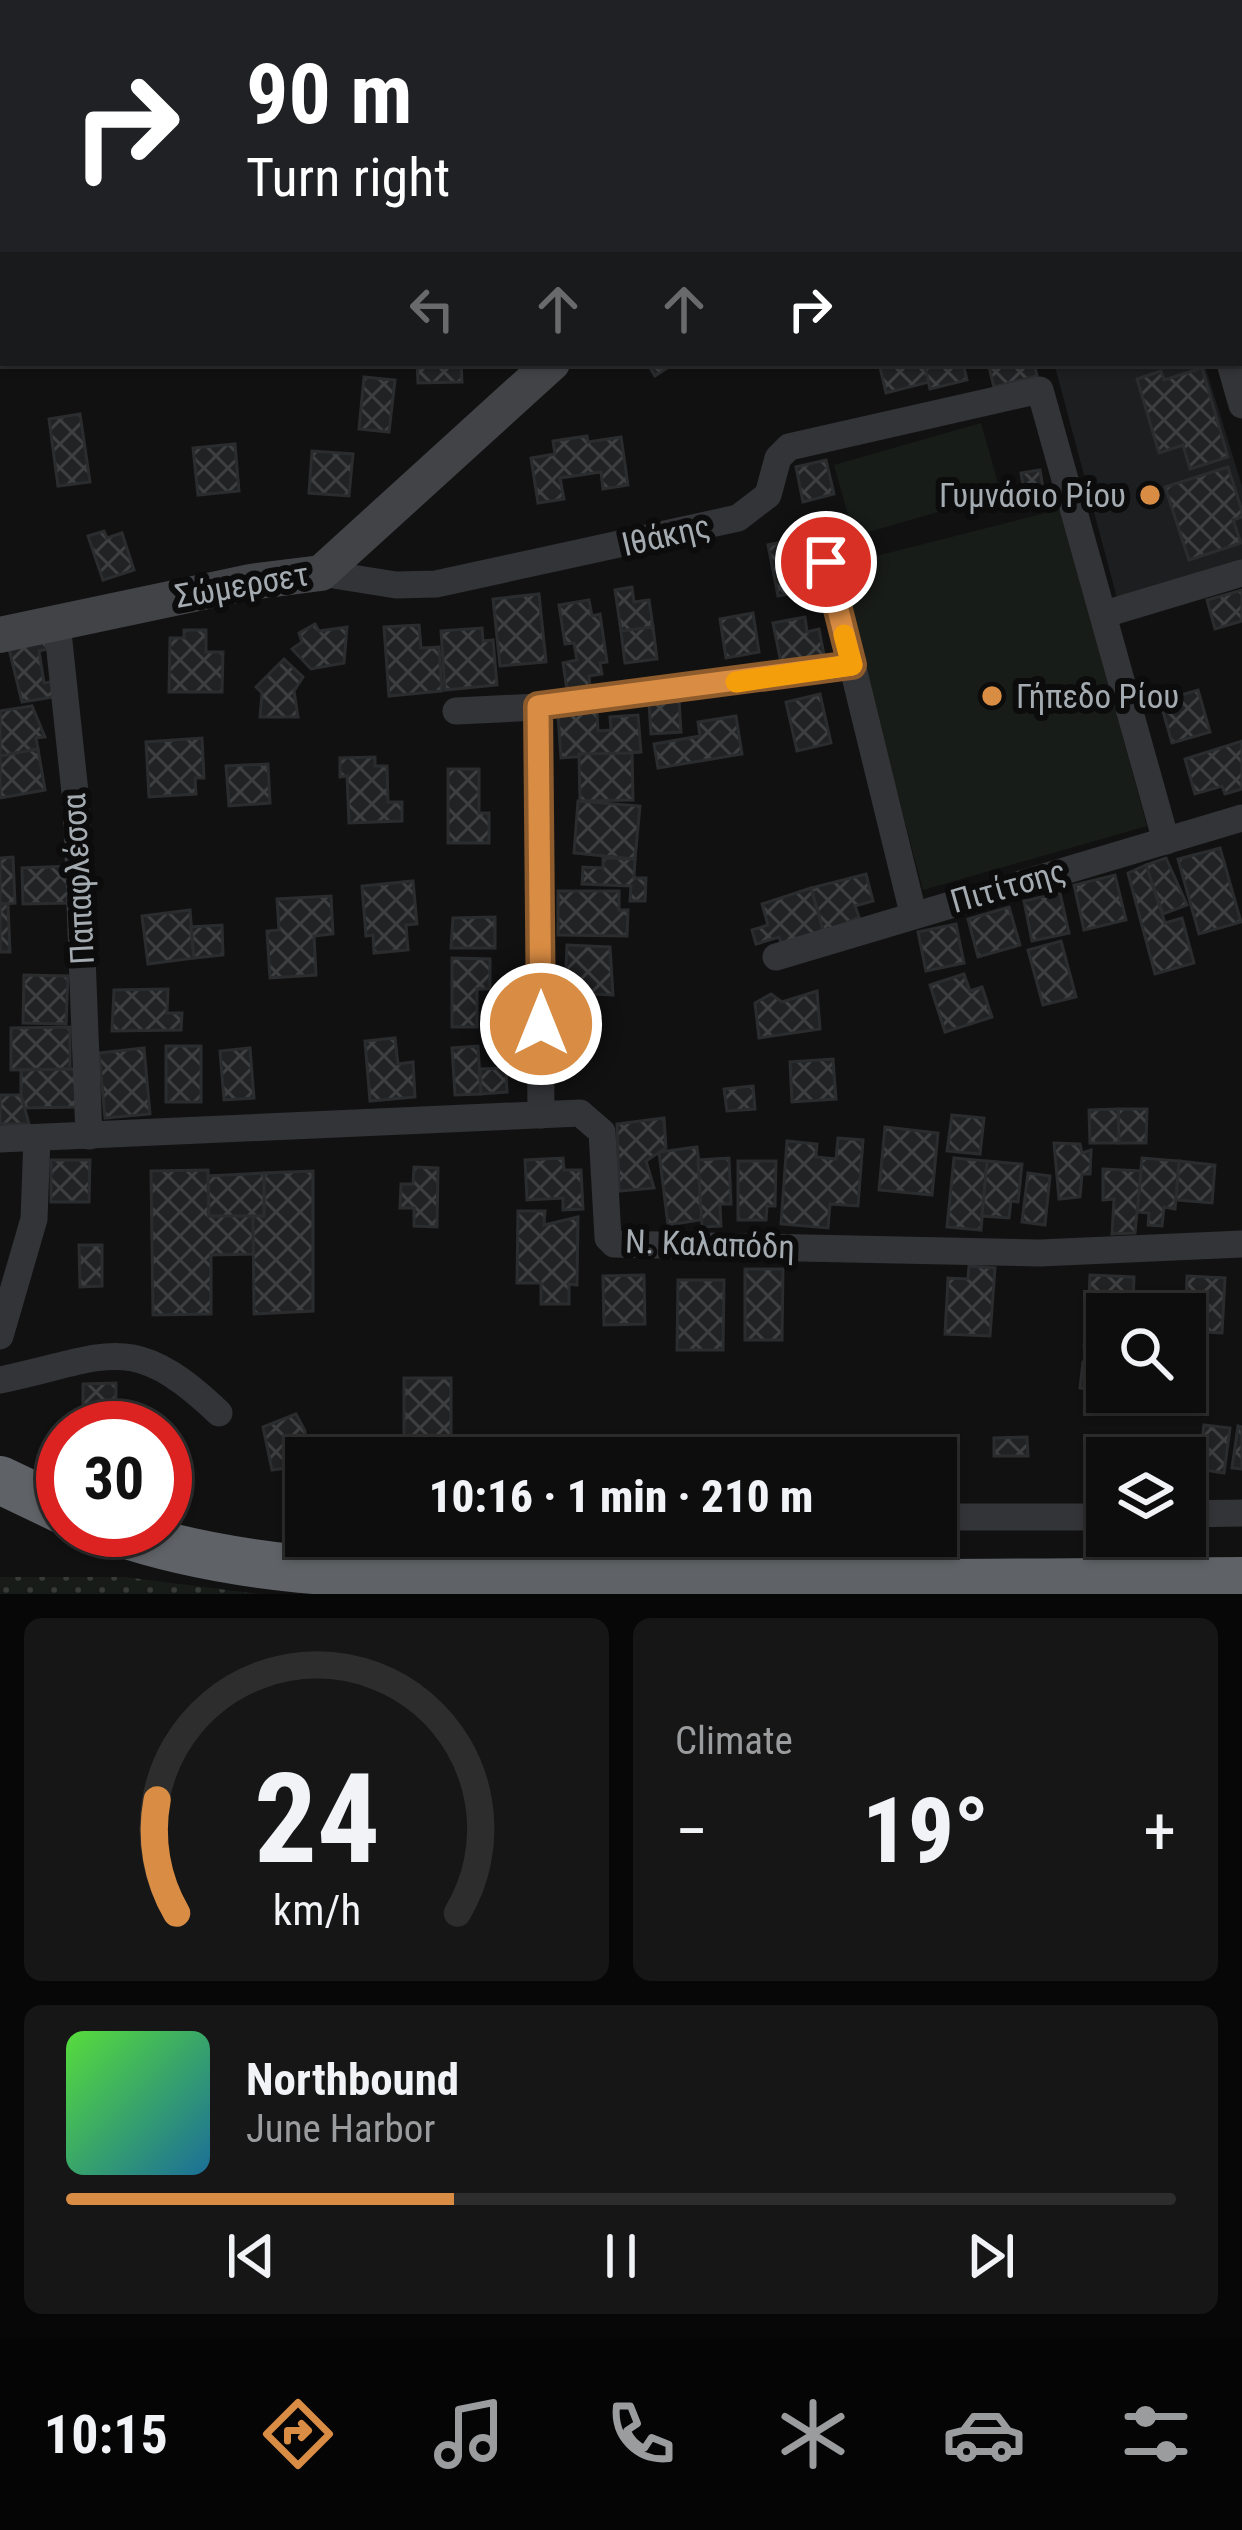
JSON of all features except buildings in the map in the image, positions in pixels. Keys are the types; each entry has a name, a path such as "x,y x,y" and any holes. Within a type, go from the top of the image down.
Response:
{"highway":[{"path":"0,1480 36,1497"},
{"path":"192,1554 271,1568 611,1582 1242,1581"}],"street":[{"name":"Σώμερσετ","path":"0,635 250,582 321,573 549,366"},
{"path":"1230,366 1242,405"},
{"name":"Ιθάκης","path":"321,573 395,585 436,584 738,518 767,495 778,458 789,447 1040,390 1105,614"},
{"path":"826,562 913,913"},
{"path":"1166,841 1105,614 1242,573"},
{"name":"Παπαφλέσσα","path":"57,623 76,802 89,1136"},
{"path":"456,710 538,706 852,665"},
{"path":"538,706 541,1115"},
{"name":"Πιτίτσης","path":"776,957 1242,818"},
{"name":"Ν. Καλαπόδη","path":"0,1139 580,1113 599,1127 608,1238 614,1244 1040,1253 1242,1244"},
{"path":"0,1336 34,1219 37,1138"},
{"path":"0,1380 126,1354 173,1372 220,1413"},
{"path":"1206,1514 1242,1513"},
{"path":"957,1517 1086,1517"}],"shaded area":[{"path":"1055,366 1205,366 1242,486 1242,561 1117,598"},
{"path":"981,423 1001,494 854,536 834,465"},
{"name":"Γήπεδο Ρίου","path":"1061,509 1147,826 923,890 837,566"},
{"path":"0,1577 125,1577 258,1594 0,1594"}],"slow traffic":[{"path":"736,682 852,665 844,635"}],"place":[{"name":"Γυμνάσιο Ρίου","path":"1150,495"},
{"name":"Γήπεδο Ρίου","path":"992,696"}],"route":[{"path":"541,1024 538,706 852,665 826,562"}]}
